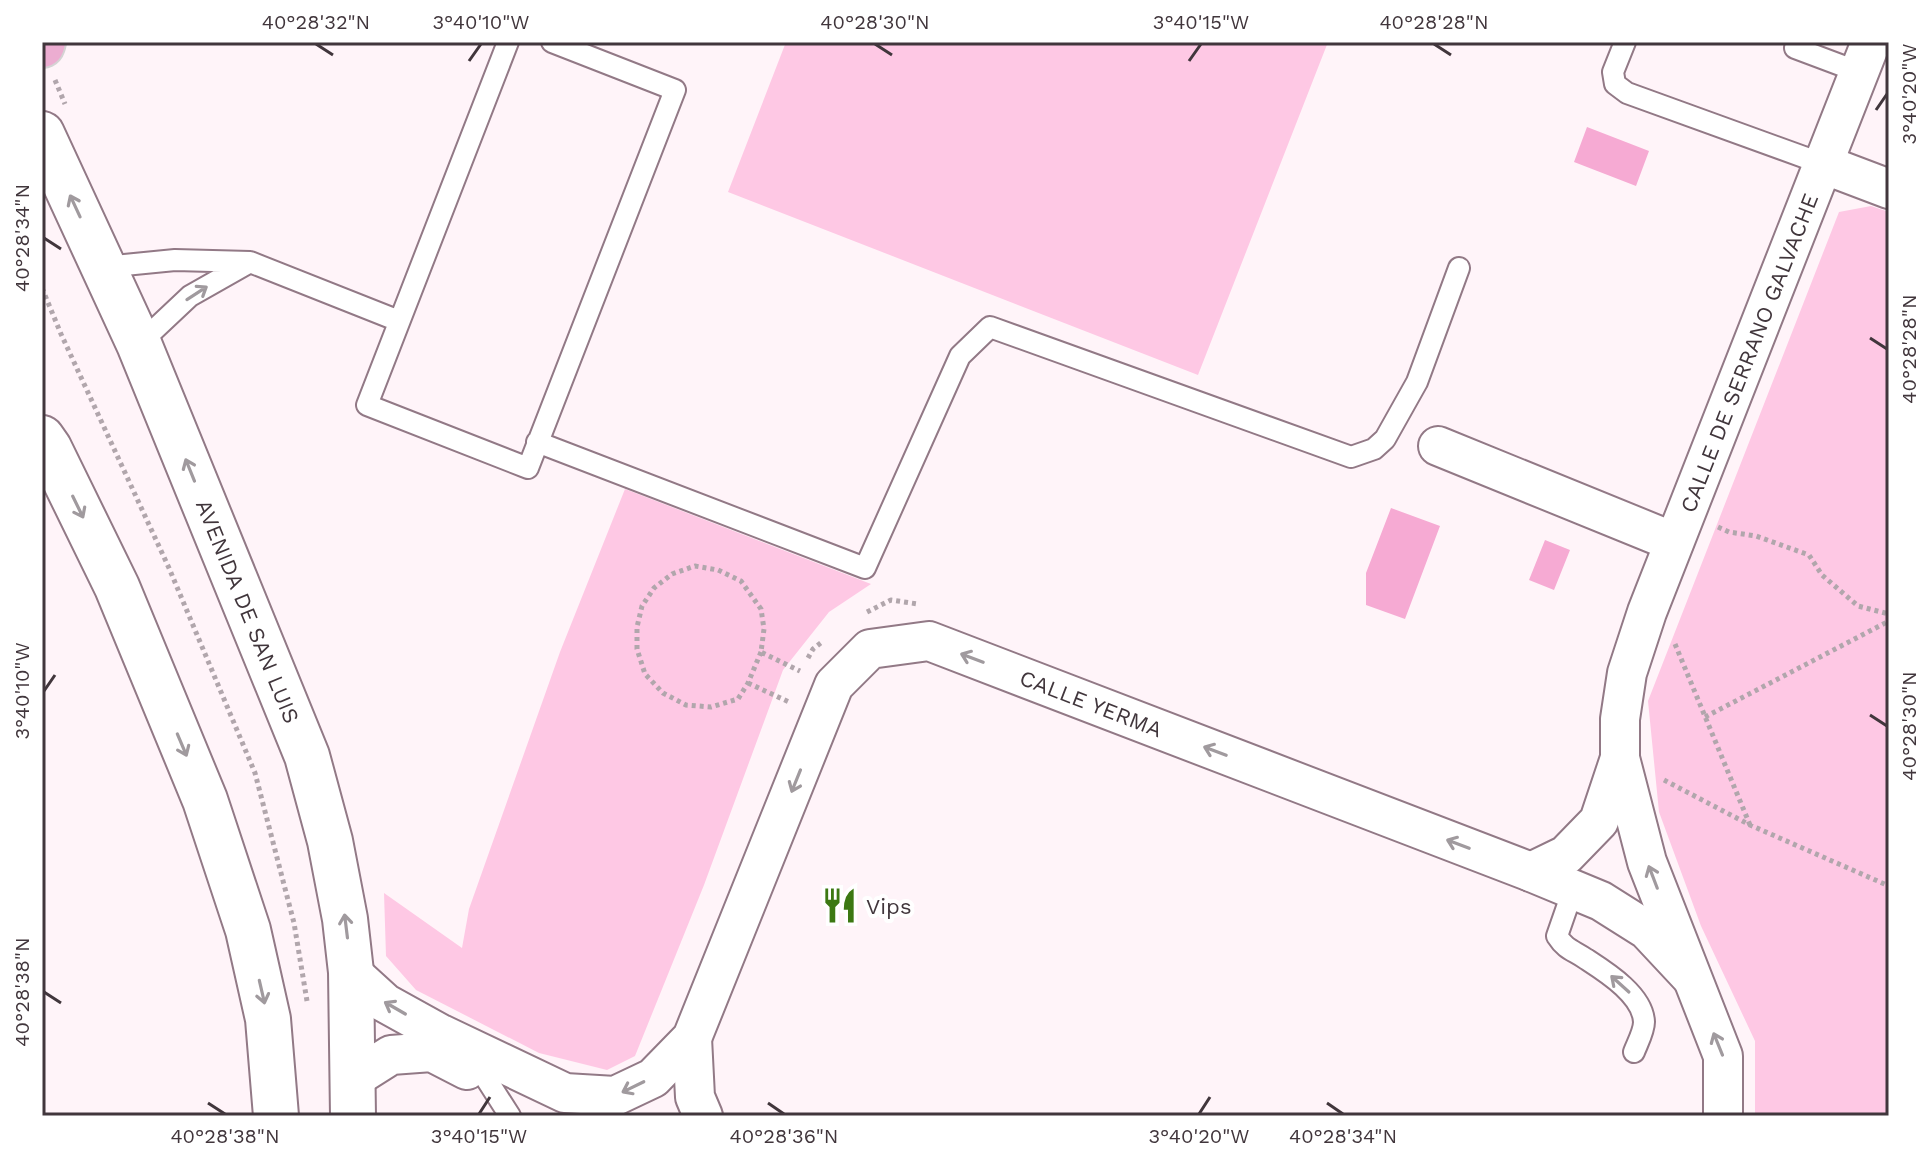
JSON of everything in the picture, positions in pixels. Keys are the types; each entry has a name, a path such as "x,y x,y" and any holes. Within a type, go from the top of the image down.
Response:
{"street":[{"name":"CALLE DE SERRANO GALVACHE","path":"1723,1116 1723,1056 1647,862 1620,758 1620,719 1627,673 1647,612 1865,57"},
{"name":"AVENIDA DE SAN LUIS","path":"42,134 139,344 307,756 330,841 345,919 351,972 353,1098"},
{"name":"CALLE DE SERRANO GALVACHE","path":"1823,164 1889,189"},
{"path":"42,438 117,587 205,800 248,930 268,1019 276,1116"},
{"name":"CALLE DE SERRANO GALVACHE","path":"1438,446 1680,528"},
{"name":"CALLE YERMA","path":"692,1038 834,685 870,649 929,641 1601,901 1647,930 1690,976"},
{"name":"CALLE DE SERRANO GALVACHE","path":"1531,872 1566,855 1599,821 1620,758"},
{"path":"351,972 385,1003 441,1034 565,1093 615,1096 653,1078 692,1038"},
{"path":"692,1038 695,1097 703,1116"},
{"path":"353,1098 391,1055 432,1052 487,1080 574,1116"}],"lane":[{"path":"508,42 367,405 528,468 675,90 552,42"},
{"path":"1625,42 1613,72 1615,84 1627,93 1823,164"},
{"path":"1795,48 1865,57"},
{"path":"104,267 175,260 250,262 399,321"},
{"path":"139,344 190,296 250,262"},
{"path":"537,442 865,568 960,356 990,327 1351,457 1374,449 1385,439 1417,382 1459,268"},
{"path":"1573,890 1557,936 1564,946 1615,979 1642,1010 1644,1026 1634,1052"},
{"path":"487,1080 510,1116"}],"path":[{"path":"1680,528 1756,536 1809,555 1822,575 1858,606 1889,614"},
{"path":"695,566 718,570 741,581 761,609 764,629 761,652 738,699 711,707 686,705 663,693 645,674 637,649 637,627 642,606 654,588 672,574 695,566"},
{"path":"858,617 891,600 925,606"},
{"path":"1647,612 1680,625 1675,644 1750,825"},
{"path":"1705,717 1889,621"},
{"path":"797,681 813,649 824,640"},
{"path":"761,652 800,671"},
{"path":"748,683 789,702 793,692"},
{"path":"1620,758 1750,825 1889,886"}],"shaded area":[{"path":"786,42 1328,42 1198,375 728,192"},
{"path":"1587,127 1649,151 1636,186 1574,162"},
{"path":"1871,206 1889,212 1889,1116 1755,1116 1755,1041 1701,926 1659,812 1648,701 1839,212"},
{"path":"625,489 871,584 829,612 783,670 704,885 635,1056 607,1070 539,1053 416,990 386,956 384,893 462,948 469,909 560,652"},
{"path":"1391,508 1440,526 1405,619 1366,605 1366,573"},
{"path":"1545,540 1570,550 1554,590 1529,580"}],"place":[{"name":"Vips","path":"840,906"}]}
